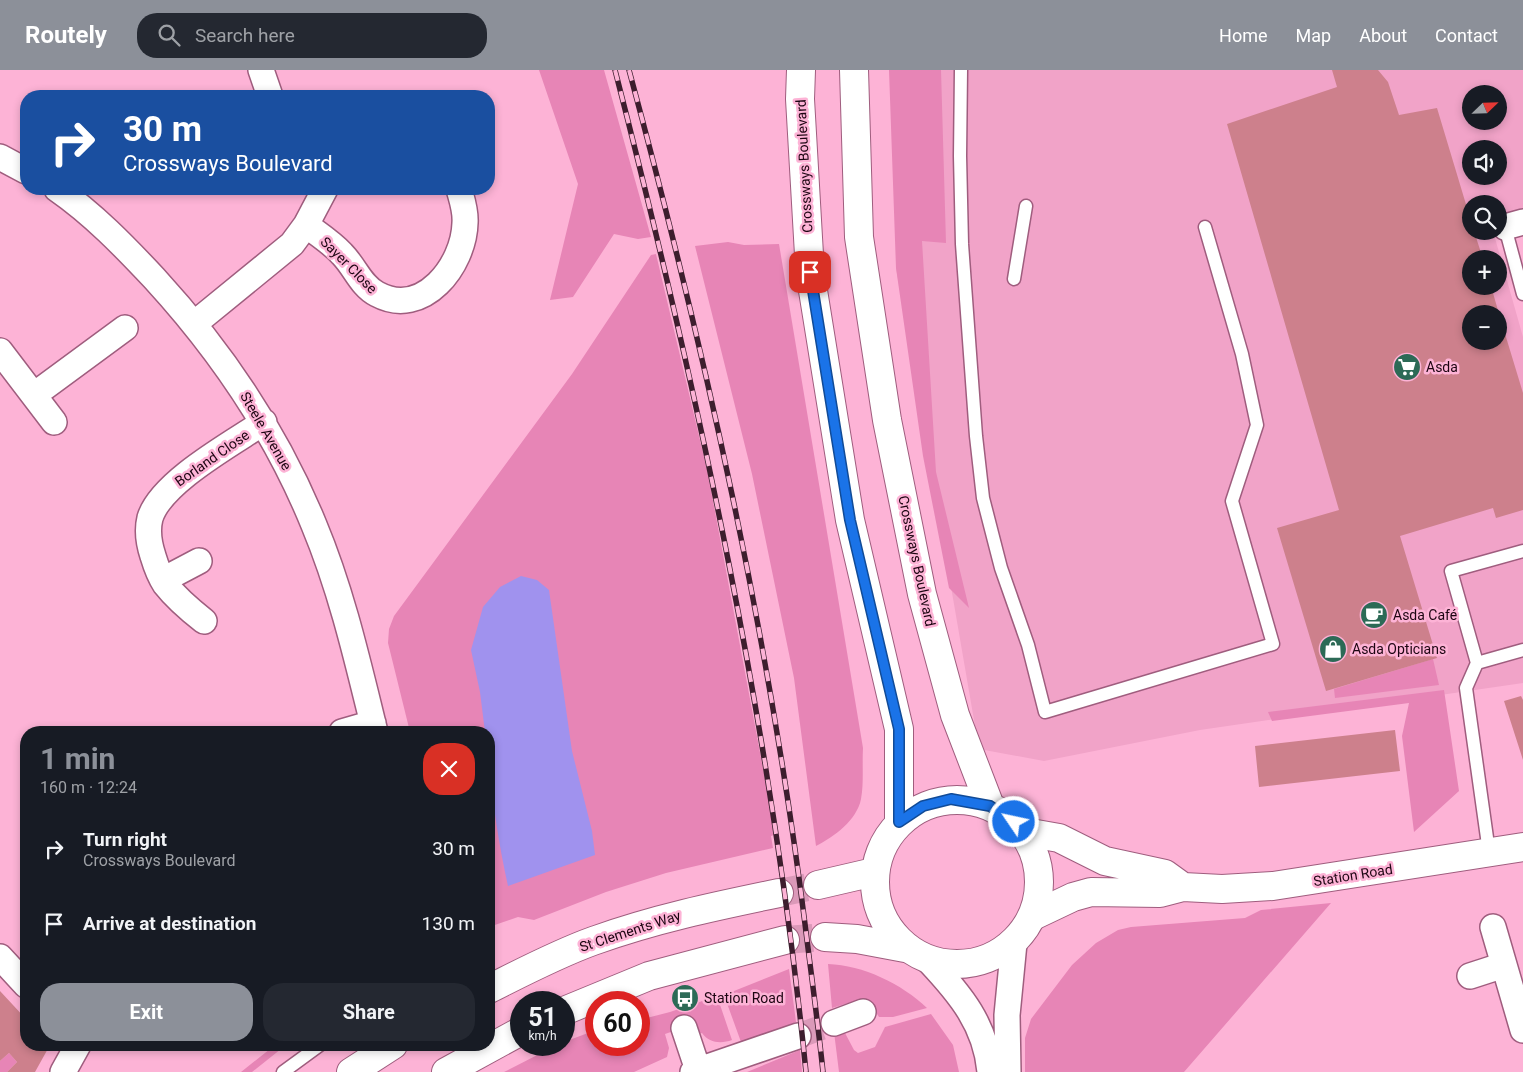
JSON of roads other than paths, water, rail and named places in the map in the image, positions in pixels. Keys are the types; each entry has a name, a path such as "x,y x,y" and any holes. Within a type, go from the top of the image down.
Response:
{"main road":[{"name":"Crossways Boulevard","path":"801,70 800,99 810,272 850,520 899,729 899,822"},
{"name":"Crossways Boulevard","path":"854,70 859,237 887,420 922,594 955,715 990,806"},
{"path":"905,948 876,901 874,872 882,844 899,822 923,806 951,799 990,806 1026,832 1059,838 1105,861 1165,874 1183,887"},
{"path":"825,937 857,939 905,948 928,961 969,965 996,956 1014,943 1033,916 1040,877 1026,832"},
{"name":"Station Road","path":"1033,916 1073,897 1091,892 1160,893 1183,887 1243,888 1288,884 1523,847"},
{"path":"818,885 874,872"},
{"name":"St Clements Way","path":"495,980 632,928 697,910 779,893"},
{"path":"575,1007 658,973 785,940"},
{"path":"495,1045 510,1037"},
{"path":"351,1072 384,1051"},
{"path":"446,1072 484,1051"}],"street":[{"path":"261,70 268,90"},
{"path":"0,157 20,168"},
{"name":"Steele Avenue","path":"64,195 110,232 194,324 264,422 284,458 307,507 330,566 373,726"},
{"path":"194,324 292,244 306,225 322,195"},
{"name":"Sayer Close","path":"306,225 342,254 361,280 375,294 392,300 412,299 435,287 447,272 458,251 465,224 464,203 461,195"},
{"path":"34,395 125,328"},
{"path":"0,351 54,422"},
{"name":"Borland Close","path":"204,621 179,600 163,580 155,561 149,537 150,517 155,507 168,491 182,479 264,422"},
{"path":"163,580 199,562"},
{"path":"1493,927 1523,1030"},
{"path":"1008,1072 1006,1015 1014,943"},
{"path":"0,957 20,979"},
{"path":"928,961 962,998 974,1015 984,1041 990,1072"},
{"path":"1470,976 1504,965"},
{"path":"834,1023 863,1012"},
{"path":"684,1028 696,1071 798,1036"},
{"path":"63,1072 75,1051"}],"lane":[{"path":"961,70 962,244 976,436 983,498 1001,568 1028,645 1044,712 1273,644 1232,500 1257,425 1242,354 1205,227"},
{"path":"1014,279 1026,206"},
{"path":"1514,225 1523,294"},
{"path":"1489,852 1466,688 1477,663 1451,570 1523,551"},
{"path":"1477,663 1523,650"},
{"path":"282,1072 312,1051"}],"tunnel":[{"path":"779,893 818,885"},
{"path":"785,940 825,937"},
{"path":"798,1036 834,1023"}],"railway":[{"path":"615,70 676,318 730,568 774,819 792,945 806,1072"},
{"path":"629,70 684,281 709,388 754,601 790,816 823,1072"}],"place":[{"name":"Asda","path":"1407,367"},
{"name":"Asda Café","path":"1374,615"},
{"name":"Asda Opticians","path":"1333,649"},
{"name":"Station Road","path":"685,998"}]}
